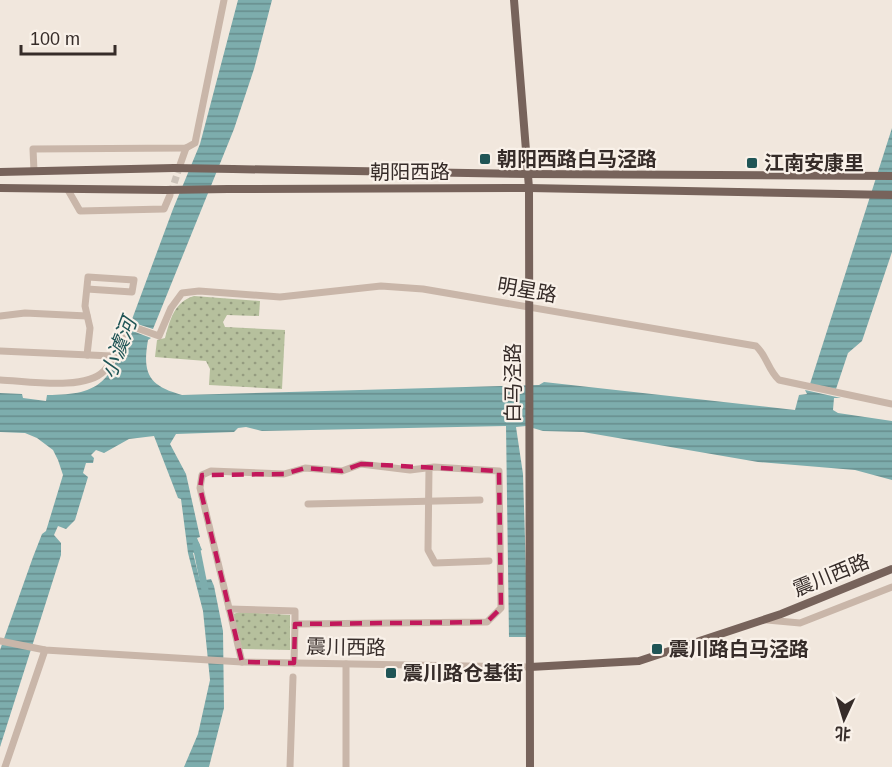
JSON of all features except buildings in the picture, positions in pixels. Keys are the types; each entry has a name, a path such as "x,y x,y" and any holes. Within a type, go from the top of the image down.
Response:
{"main road":[{"name":"白马泾路","path":"514,0 530,188 532,566 530,767"},
{"name":"朝阳西路","path":"0,172 177,166 528,174 892,176"},
{"name":"朝阳西路","path":"0,188 168,193 228,189 530,188 892,195"},
{"name":"震川西路","path":"530,667 639,661 764,619 892,569"}],"street":[{"path":"34,171 33,148 186,148 195,143 224,0"},
{"path":"177,166 186,148"},
{"path":"68,190 80,210 164,209 168,193"},
{"path":"87,289 132,292 134,280 88,277 85,306 90,328 87,355"},
{"name":"明星路","path":"112,356 128,325 159,336 175,299 182,293 199,291 280,297 381,286 423,289 756,346 764,353 773,375 778,380 892,404"},
{"path":"0,316 26,313 87,316"},
{"path":"0,351 112,356 106,369 88,381 0,380"},
{"path":"242,662 200,488 202,475 211,471 284,474 305,468 342,471 361,464 410,470 429,468 499,471 501,608 493,618 487,622 295,624"},
{"path":"429,468 428,550 435,563 489,561"},
{"path":"308,504 480,500"},
{"path":"764,619 800,623 892,586"},
{"path":"229,609 295,611 294,663"},
{"name":"震川西路","path":"1,642 45,650 242,662 530,667"},
{"path":"5,767 45,650"},
{"path":"346,663 346,767"},
{"path":"290,767 293,677"}],"highlighted area":[{"path":"361,464 499,471 501,608 487,622 295,624 294,663 242,662 200,488 202,475 284,474 305,468 342,471"}],"green space":[{"path":"194,296 260,301 259,316 227,315 223,322 225,327 285,330 282,389 209,385 210,369 206,361 155,357 157,340 165,338 177,307"},
{"path":"240,612 290,615 290,650 242,649 233,614"}],"water":[{"path":"238,0 272,0 254,69 234,129 153,329 131,322 200,144"},
{"path":"892,128 892,252 862,341 848,353 836,389 810,384"},
{"path":"130,330 151,338 148,340 146,352 147,370 150,377 162,387 182,395 539,385 544,382 795,410 799,395 807,394 805,390 841,398 834,398 833,410 838,413 892,421 892,480 855,470 758,462 583,432 543,431 526,426 516,427 523,474 528,637 509,637 506,426 262,431 246,427 238,428 234,432 176,434 170,444 186,474 200,537 197,538 202,550 193,553 200,581 211,579 214,586 223,631 224,708 209,767 184,767 198,734 210,680 203,611 188,553 181,499 178,498 154,436 129,439 104,453 96,450 91,455 94,458 93,463 86,463 83,473 88,477 75,520 66,529 58,526 54,535 61,543 61,555 0,747 0,650 33,557 42,534 46,531 63,475 53,450 37,438 25,433 0,432 0,393 22,394 23,398 46,401 47,395 81,392 93,388 110,373"}],"waterway":[{"path":"196,545 205,590"}],"tunnel":[{"path":"171,193 180,165"}],"place":[{"name":"朝阳西路白马泾路","path":"485,159"},
{"name":"江南安康里","path":"752,163"},
{"name":"震川路白马泾路","path":"657,649"},
{"name":"震川路仓基街","path":"391,673"}],"water label":[{"name":"小澞河","path":"119,348"}]}
